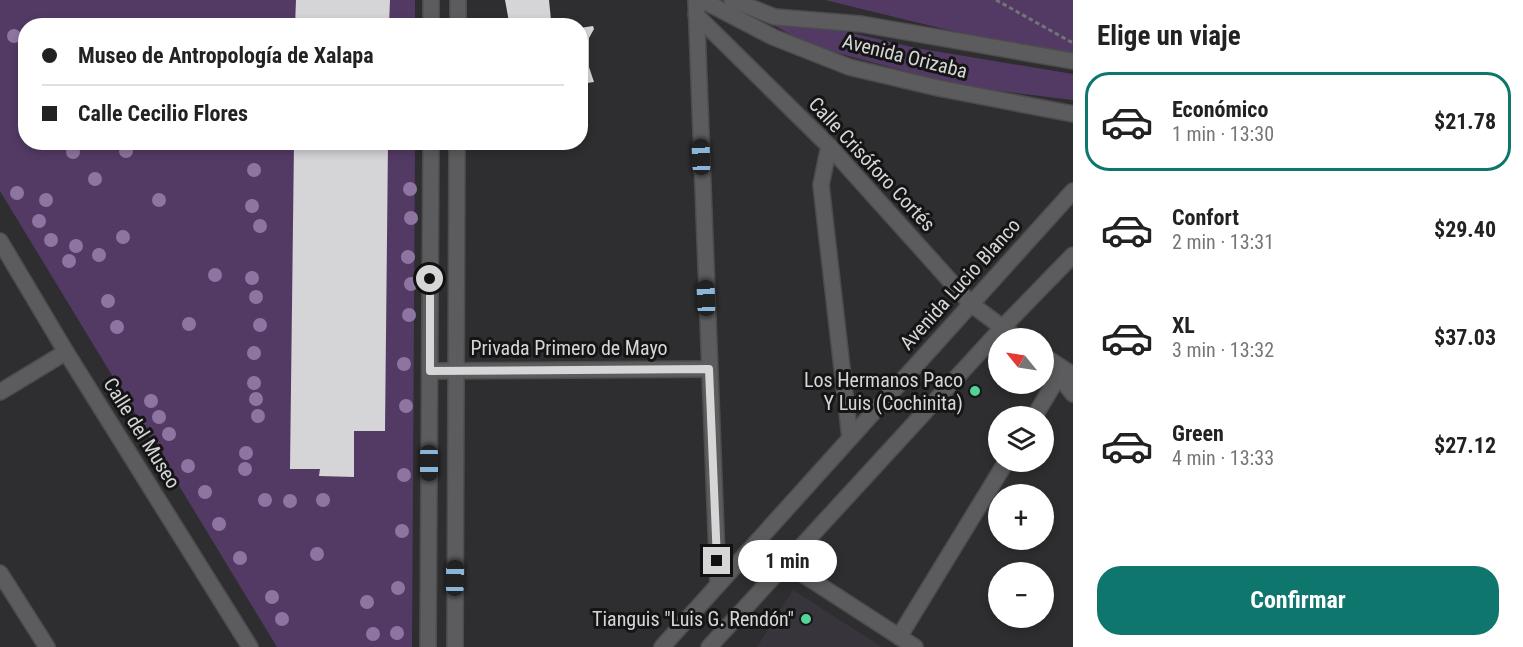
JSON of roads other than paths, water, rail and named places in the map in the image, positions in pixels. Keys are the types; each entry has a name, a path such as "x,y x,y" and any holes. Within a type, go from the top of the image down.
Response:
{"street":[{"path":"431,0 431,18"},
{"path":"458,0 458,18"},
{"name":"Avenida Orizaba","path":"702,0 773,36 849,67 1072,114"},
{"path":"732,0 775,17 861,24 1073,61"},
{"path":"696,8 718,585"},
{"name":"Calle Crisóforo Cortés","path":"696,8 829,146 971,304 1002,328"},
{"path":"829,146 821,185 850,438"},
{"path":"428,647 431,150"},
{"path":"455,647 457,150"},
{"name":"Avenida Lucio Blanco","path":"662,647 1073,191"},
{"name":"Calle del Museo","path":"0,241 66,352 250,647"},
{"path":"1002,328 1073,255"},
{"path":"709,647 988,343"},
{"path":"0,392 66,352"},
{"name":"Privada Primero de Mayo","path":"430,371 709,369"},
{"path":"1065,374 1073,394"},
{"path":"1042,406 1065,374"},
{"path":"899,637 1000,472"},
{"path":"787,564 915,647"},
{"path":"0,573 47,647"}],"place":[{"name":"Los Hermanos Paco Y Luis (Cochinita)","path":"975,391"},
{"name":"Tianguis \"Luis G. Rendón\"","path":"806,619"}]}
